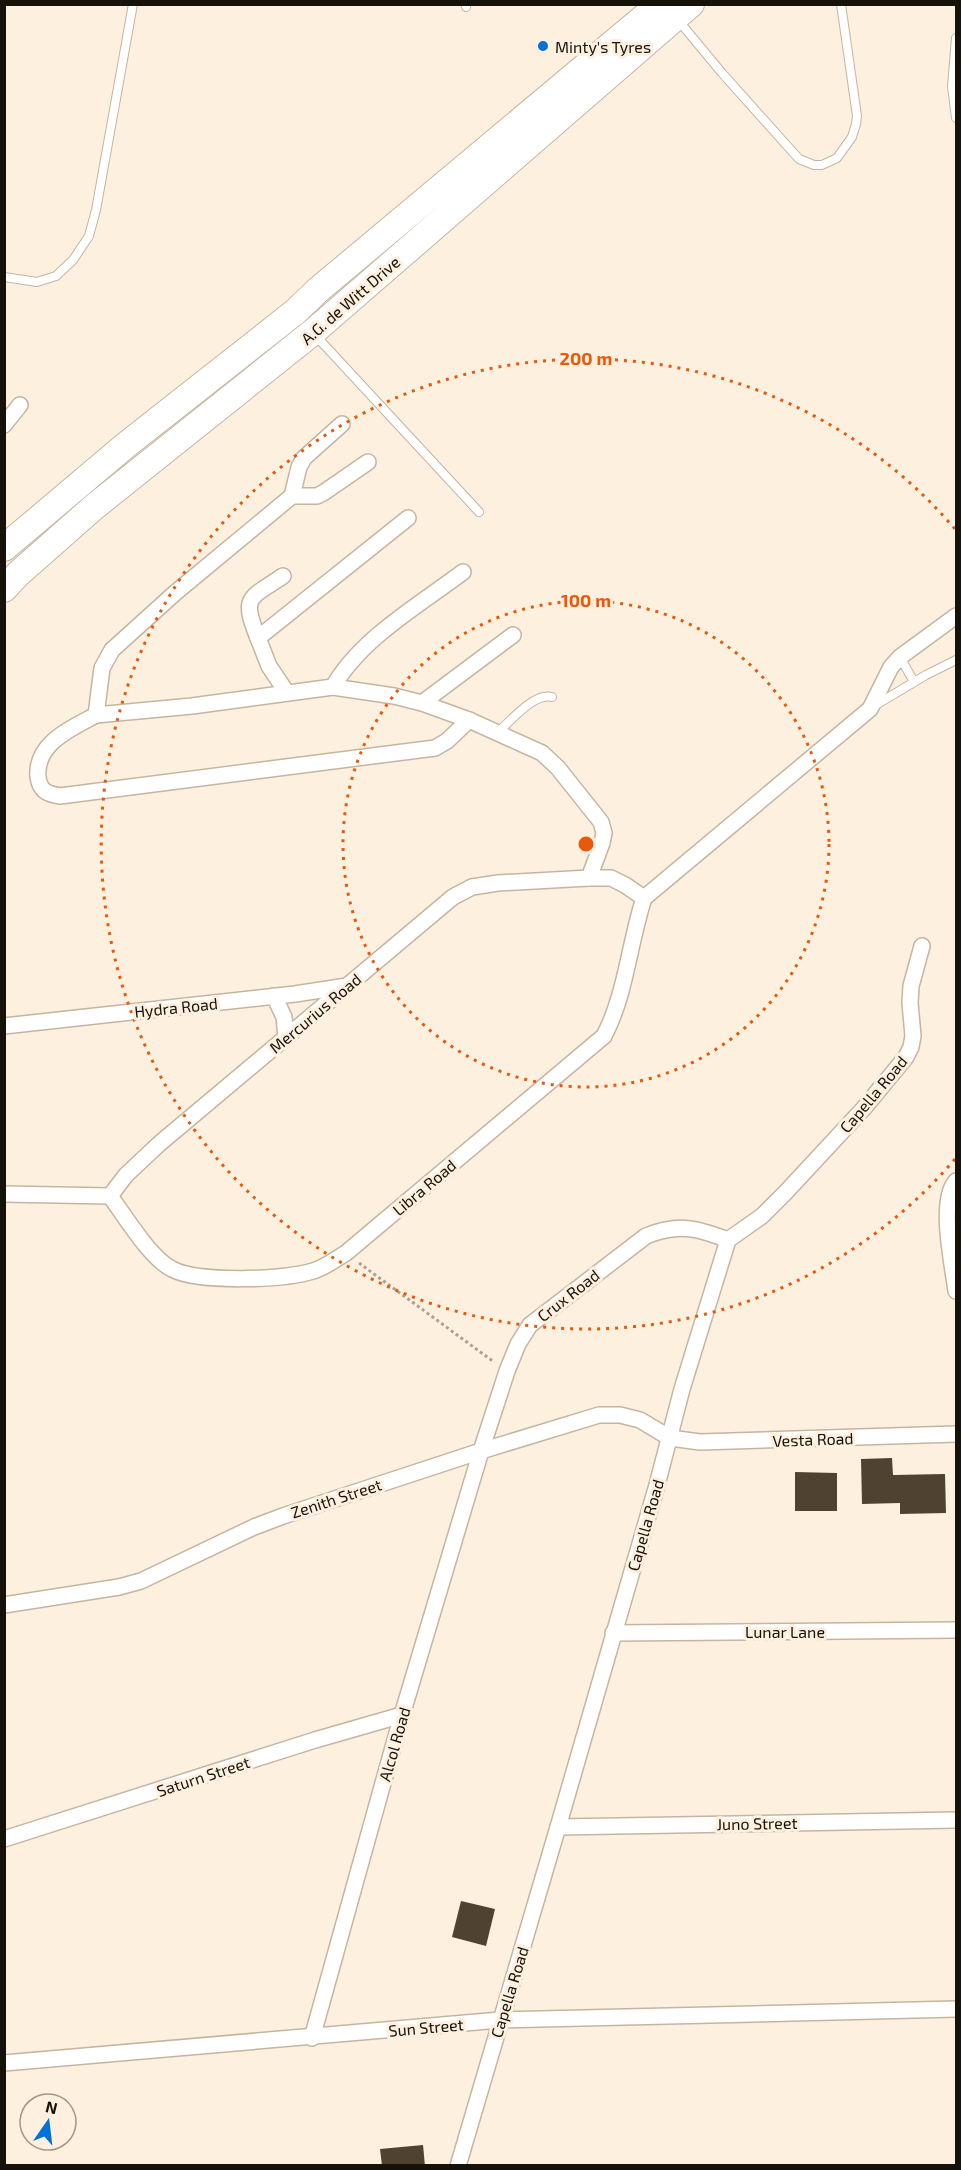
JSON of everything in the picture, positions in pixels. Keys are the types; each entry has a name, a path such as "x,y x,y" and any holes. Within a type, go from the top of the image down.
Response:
{"main road":[{"name":"A.G. de Witt Drive","path":"4,589 18,574 304,322 318,290 536,123 672,8"},
{"name":"A.G. de Witt Drive","path":"4,548 126,446 304,322"},
{"path":"126,446 144,465"},
{"path":"75,488 94,507"}],"street":[{"path":"4,425 20,405"},
{"path":"96,715 102,669 112,650 175,592 292,496 299,467 304,458 342,424"},
{"path":"292,496 316,496 324,493 368,462"},
{"path":"258,638 408,518"},
{"path":"333,687 342,670 362,649 463,572"},
{"path":"283,576 254,596 249,604 249,616 269,666 287,693"},
{"path":"644,898 870,709 891,668 900,657 957,616"},
{"path":"422,703 513,636"},
{"path":"469,720 447,741 435,748 60,796 47,794 39,785 37,770 43,753 52,742 70,729 96,715 192,706 333,687 394,696 422,703 469,720 542,753 558,768 601,822 604,833 602,843 589,878"},
{"name":"Mercurius Road","path":"110,1196 126,1175 159,1144 453,897 472,886 611,878 644,898"},
{"name":"Libra Road","path":"110,1196 155,1256 171,1269 191,1277 286,1276 315,1271 346,1253 604,1036 619,1002 634,927 644,898"},
{"name":"Capella Road","path":"458,2166 558,1827 670,1438 682,1389 728,1240 762,1216 786,1192 864,1108 906,1057 913,1035 911,986 922,946"},
{"name":"Hydra Road","path":"4,1026 347,986"},
{"path":"274,996 284,1017 286,1037"},
{"path":"957,1181 953,1184 948,1201 948,1220 957,1291"},
{"path":"4,1194 110,1196"},
{"name":"Crux Road","path":"481,1451 507,1371 518,1344 530,1325 646,1236 679,1227 701,1230 728,1240"},
{"name":"Zenith Street","path":"4,1605 119,1587 141,1581 283,1515 599,1415 620,1415 639,1420 670,1438"},
{"name":"Vesta Road","path":"670,1438 700,1442 957,1434"},
{"name":"Alcol Road","path":"312,2038 402,1715 481,1451"},
{"name":"Lunar Lane","path":"613,1633 957,1630"},
{"name":"Saturn Street","path":"4,1839 315,1740 402,1715"},
{"name":"Juno Street","path":"558,1827 957,1820"},
{"name":"Sun Street","path":"4,2063 500,2020 957,2009"}],"lane":[{"path":"4,277 37,282 56,276 73,260 89,236 96,210 133,4"},
{"path":"672,8 722,74 799,159 813,165 822,165 837,158 852,137 857,116 841,4"},
{"path":"957,38 952,94 957,118"},
{"path":"304,322 479,512"},
{"path":"900,657 915,682"},
{"path":"870,709 957,660"},
{"path":"496,734 535,698 546,695 552,697"}],"path":[{"path":"346,1253 507,1371"}],"building":[{"path":"892,1458 893,1475 945,1474 946,1513 900,1514 900,1503 862,1504 861,1459"},
{"path":"795,1472 837,1473 837,1511 795,1511"},
{"path":"461,1901 495,1909 486,1946 452,1937"},
{"path":"423,2145 425,2166 382,2166 380,2149"}],"place":[{"name":"Minty's Tyres","path":"543,46"}]}
